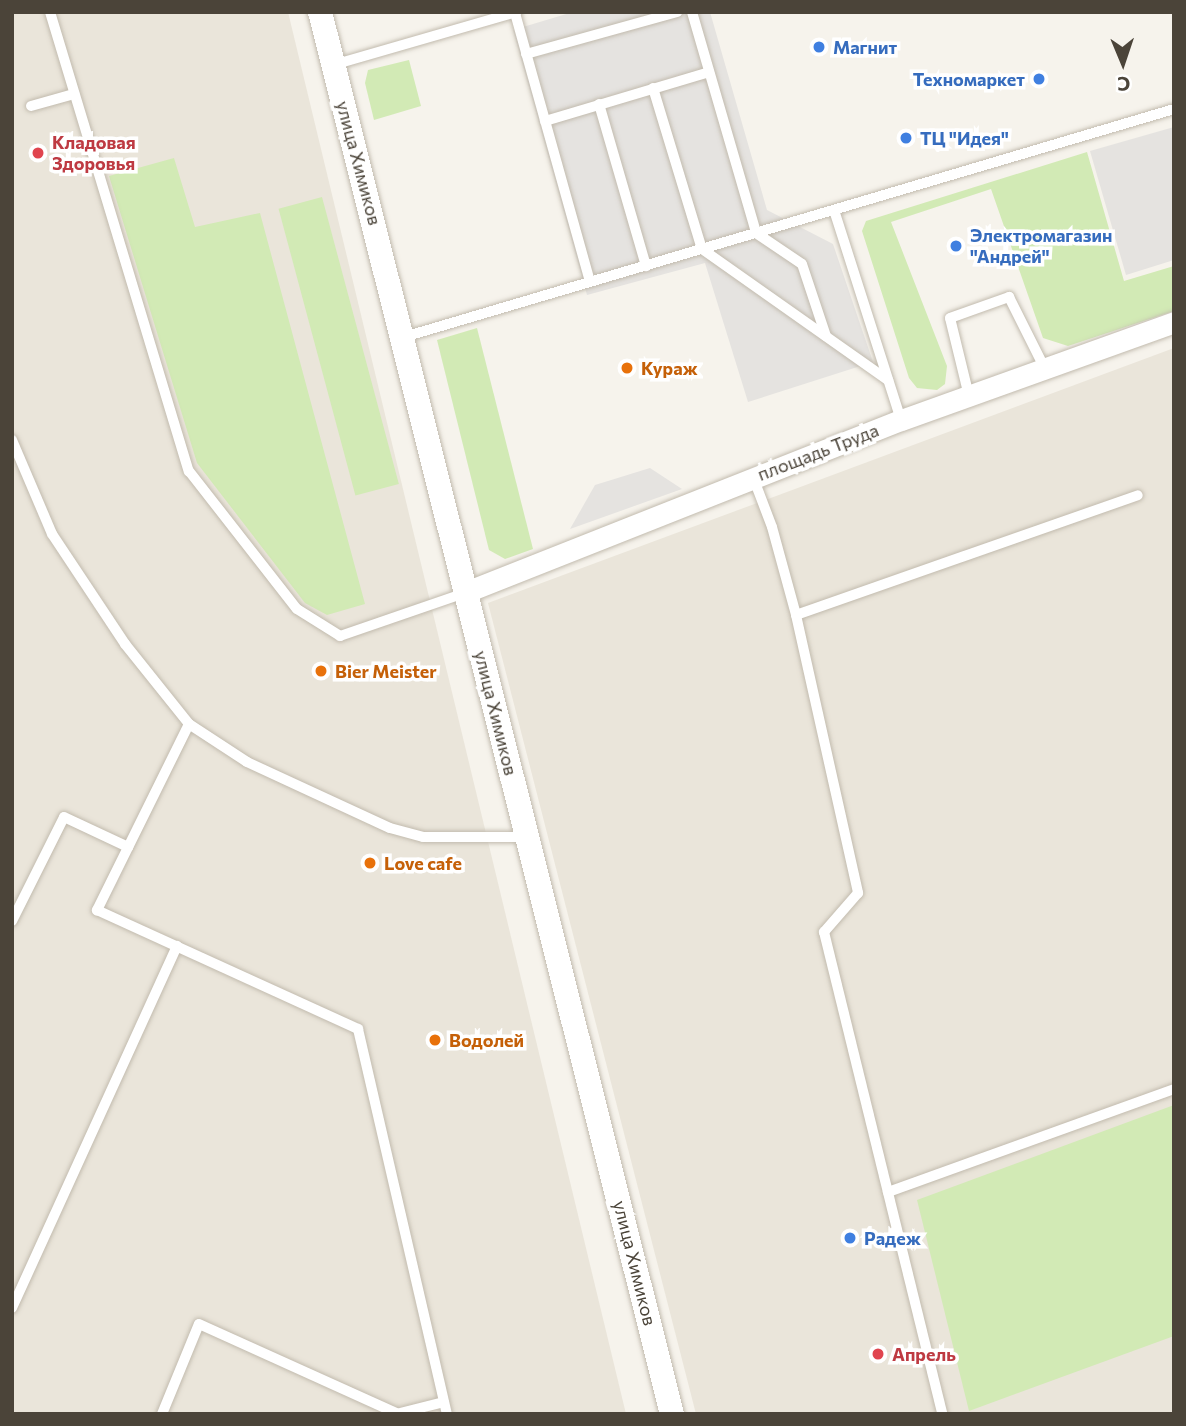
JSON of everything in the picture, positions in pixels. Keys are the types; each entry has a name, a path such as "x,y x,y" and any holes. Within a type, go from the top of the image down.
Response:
{"street":[{"name":"улица Химиков","path":"320,12 404,337 673,1414"},
{"name":"площадь Труда","path":"466,592 901,420 1174,322"}],"lane":[{"path":"50,12 189,471 297,609 340,636 466,592"},
{"path":"526,54 677,12"},
{"path":"692,12 756,233 802,264 826,336"},
{"path":"333,65 516,13 590,282"},
{"path":"545,121 709,72"},
{"path":"653,89 702,249 888,380"},
{"path":"31,106 74,94"},
{"path":"599,104 646,266"},
{"path":"404,337 1174,109"},
{"path":"834,210 901,420"},
{"path":"969,396 950,318 1009,297 1045,369"},
{"path":"12,440 52,534 125,644 189,724 247,762 390,828 423,837 528,837"},
{"path":"753,477 772,527 796,615 858,893 824,932 942,1414"},
{"path":"796,615 1138,495"},
{"path":"189,724 97,909 358,1029 447,1414"},
{"path":"12,921 64,817 128,848"},
{"path":"12,1308 177,946"},
{"path":"888,1192 1174,1089"},
{"path":"162,1414 199,1324 396,1414 444,1402"}],"shaded area":[{"path":"12,12 288,12 626,1414 12,1414"},
{"path":"573,12 710,12 767,210 833,244 873,362 748,402 705,263 587,295 513,30"},
{"path":"1174,127 1174,260 1126,275 1090,151"},
{"path":"1174,348 1174,1414 696,1414 488,603"},
{"path":"650,468 682,489 570,529 595,485"}],"green space":[{"path":"409,60 421,106 374,120 365,83 368,70"},
{"path":"1087,152 1124,281 1174,266 1174,311 1068,346 1043,338 991,189 891,222 947,366 945,384 937,390 917,388 909,378 862,231 866,221"},
{"path":"174,158 195,227 260,213 365,604 327,615 305,603 197,463 109,176"},
{"path":"322,197 399,484 355,496 279,209"},
{"path":"477,328 533,549 505,559 489,550 437,340"},
{"path":"1174,1105 1174,1336 969,1411 917,1200"}],"place":[{"name":"Магнит","path":"819,47"},
{"name":"Техномаркет","path":"1039,79"},
{"name":"ТЦ \"Идея\"","path":"906,138"},
{"name":"Кладовая Здоровья","path":"38,153"},
{"name":"Электромагазин \"Андрей\"","path":"956,246"},
{"name":"Кураж","path":"627,368"},
{"name":"Bier Meister","path":"321,671"},
{"name":"Love cafe","path":"370,863"},
{"name":"Водолей","path":"435,1040"},
{"name":"Радеж","path":"850,1238"},
{"name":"Апрель","path":"878,1354"}]}
